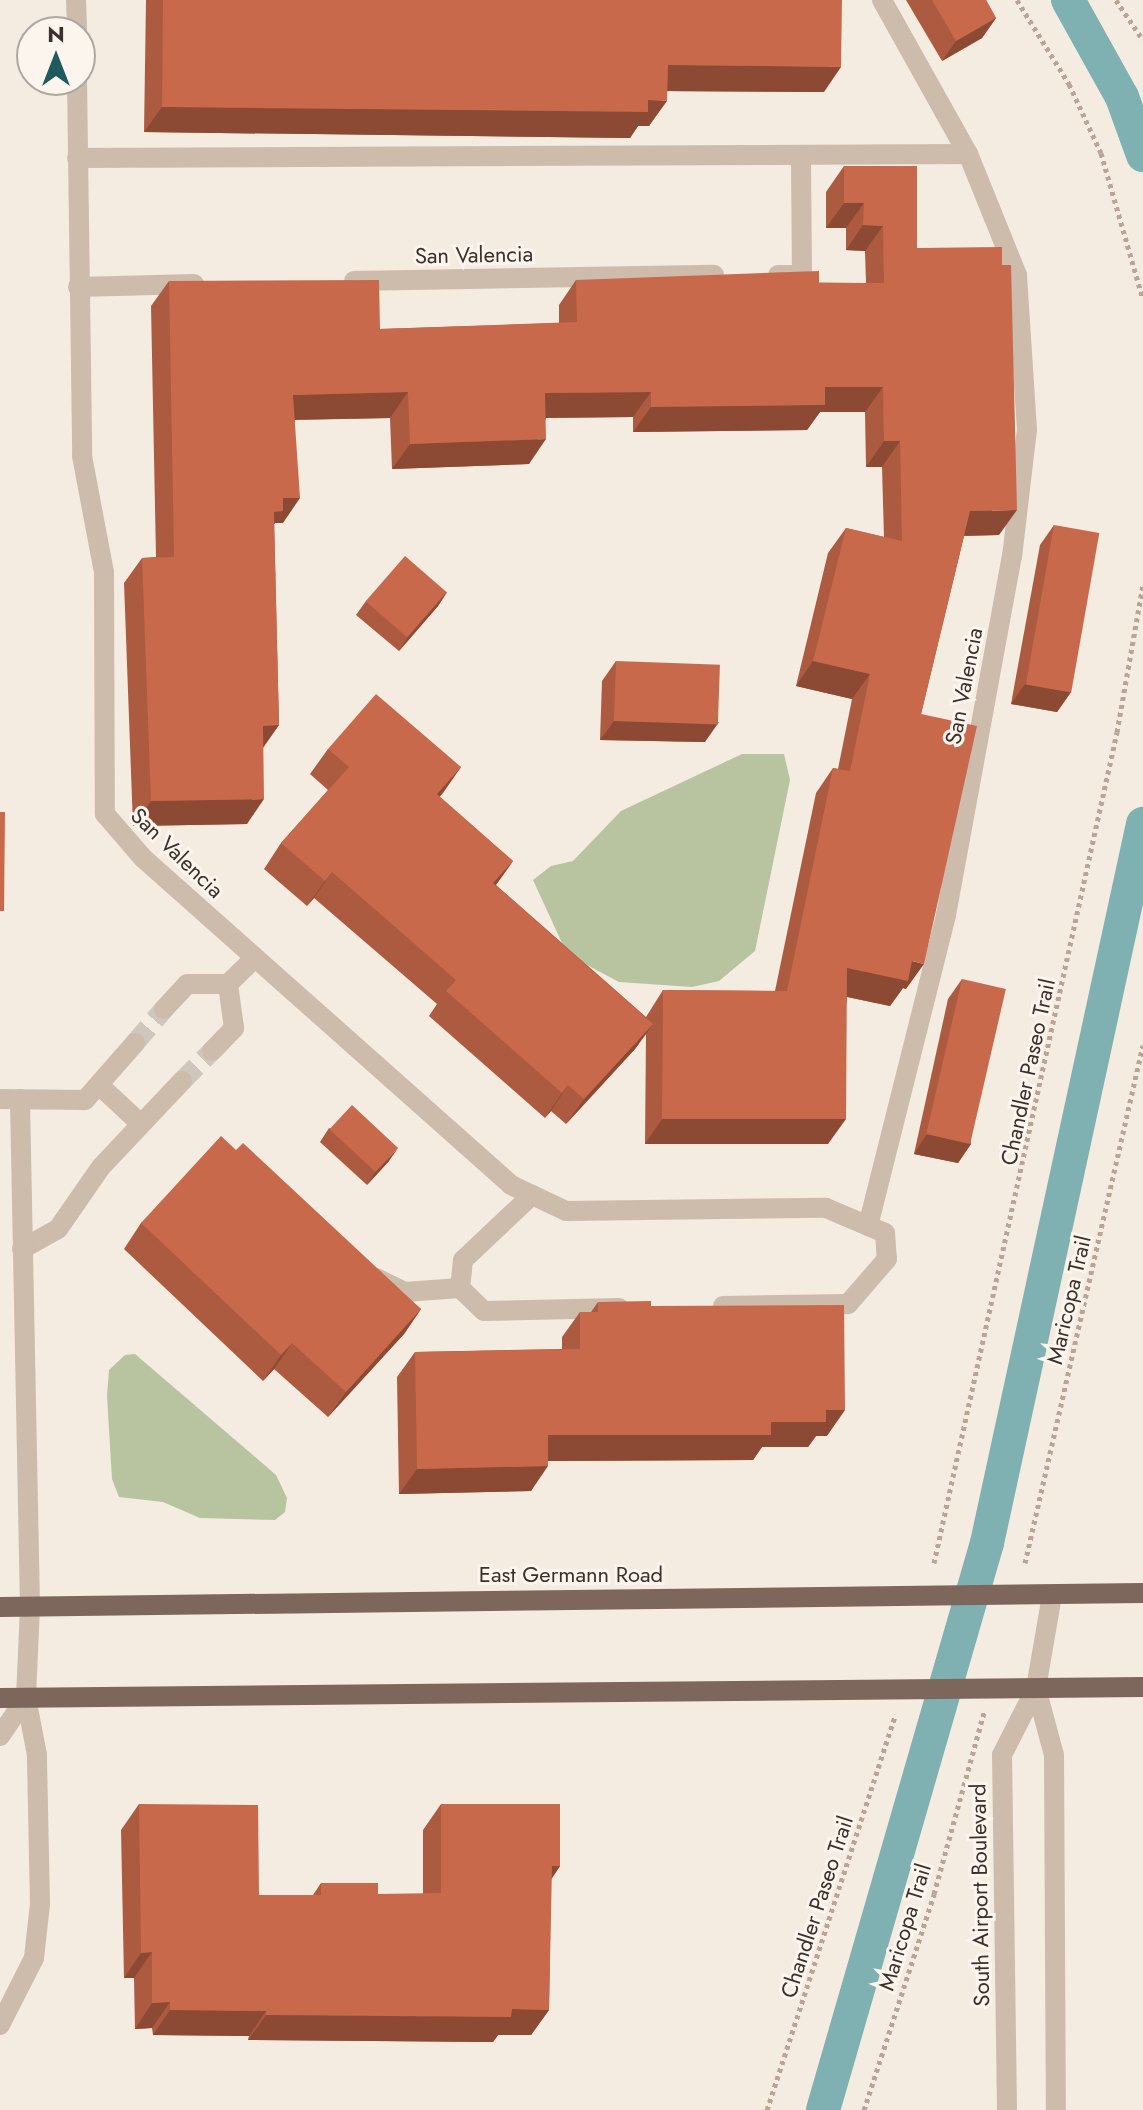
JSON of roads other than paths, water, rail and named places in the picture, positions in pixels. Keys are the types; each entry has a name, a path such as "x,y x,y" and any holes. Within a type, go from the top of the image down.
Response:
{"main road":[{"name":"East Germann Road","path":"0,1607 1143,1593"},
{"path":"0,1698 916,1689 988,1698 1036,1688 1143,1687"}],"street":[{"name":"San Valencia","path":"77,96 82,456 104,572 105,814 143,858 511,1185 566,1211 826,1208 868,1226 946,915 1012,557 1027,430 1017,275 968,154 882,0"},
{"path":"77,158 968,154"},
{"name":"San Valencia","path":"328,281 802,275 801,157"},
{"path":"78,287 218,284"},
{"path":"164,1009 187,984 228,984 255,958"},
{"path":"212,1051 234,1028 228,984"},
{"path":"0,2025 34,1958 40,1904 37,1755 26,1698 30,1607 22,1249 10,1134 10,1099 85,1100 135,1043"},
{"path":"22,1249 58,1229 101,1167 182,1081"},
{"path":"99,1085 141,1124"},
{"path":"460,1288 463,1260 532,1195"},
{"path":"706,1307 848,1304 887,1259 885,1233 868,1226"},
{"path":"357,1260 380,1281 405,1292 460,1288 484,1311 642,1308"},
{"name":"South Airport Boulevard","path":"1007,2110 1002,1755 1036,1688 1052,1595"},
{"name":"South Airport Boulevard","path":"1036,1688 1054,1755 1056,2110"},
{"path":"0,1736 26,1698"}],"waterway":[{"path":"1068,0 1122,97 1143,155"},
{"path":"823,2110 987,1543 1143,824"}],"tunnel":[{"path":"135,1043 164,1009"},
{"path":"182,1081 212,1051"}]}
